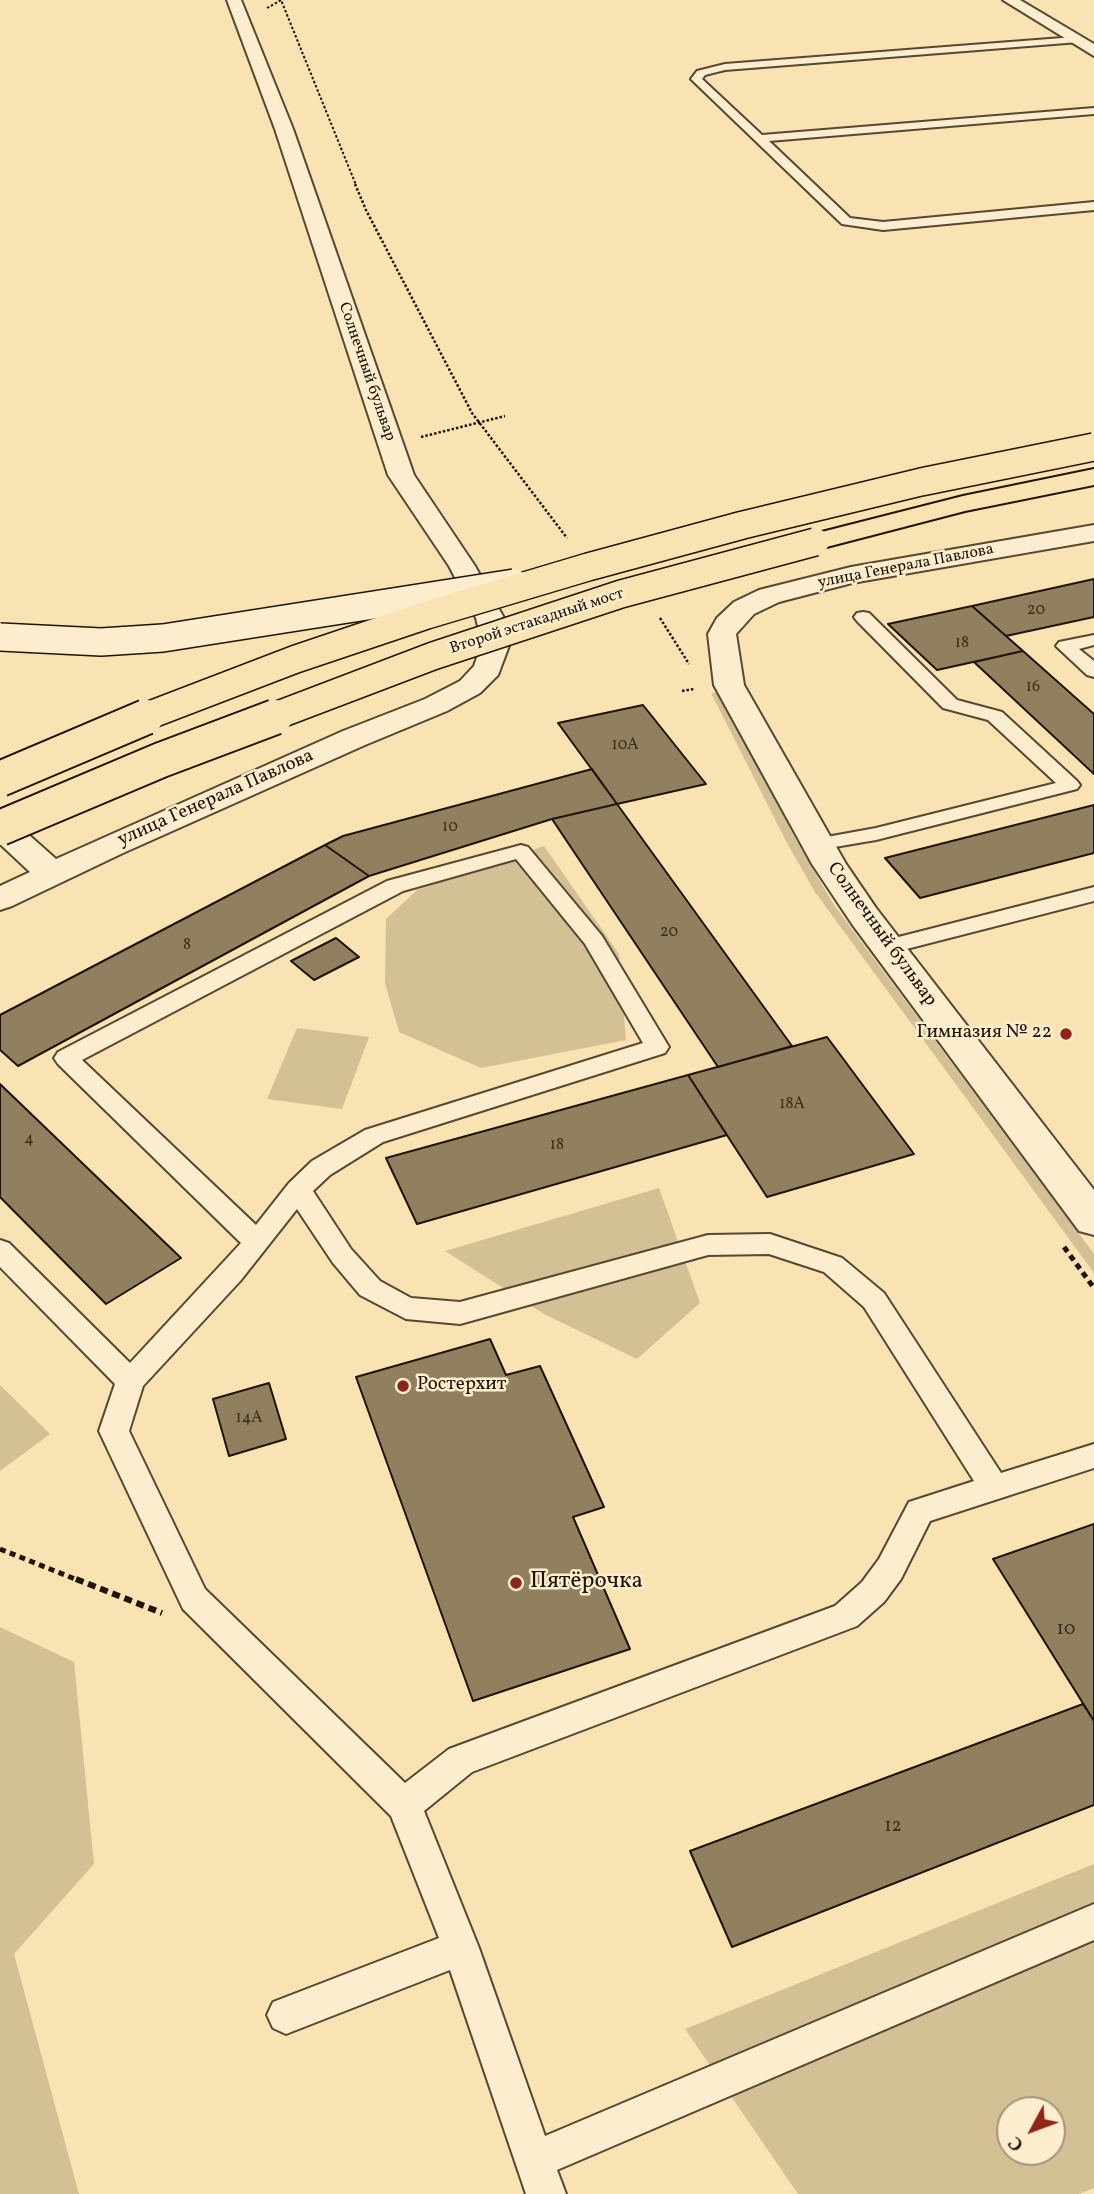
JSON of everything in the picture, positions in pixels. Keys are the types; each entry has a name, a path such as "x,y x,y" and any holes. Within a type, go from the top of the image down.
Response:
{"main road":[{"name":"Второй эстакадный мост","path":"0,779 154,713 296,659 427,615 846,499 1094,447"},
{"name":"Второй эстакадный мост","path":"0,828 118,777 289,709 563,612 736,562 889,522 1094,477"}],"street":[{"name":"Солнечный бульвар","path":"234,0 284,130 401,475 473,586 490,618 496,643 488,669 470,687 436,705"},
{"path":"1010,0 1094,51"},
{"name":"улица Генерала Павлова","path":"727,624 744,608 769,596 851,575 1094,533"},
{"path":"0,637 101,642 163,638 557,577"},
{"name":"Солнечный бульвар","path":"727,624 722,634 729,685 847,893 1094,1220"},
{"name":"улица Генерала Павлова","path":"0,899 341,744 436,705"},
{"path":"0,828 53,874"}],"lane":[{"path":"1075,40 725,67 701,73 696,79 838,215 859,225 912,224 1094,206"},
{"path":"758,139 1094,111"},
{"path":"817,844 876,834 1070,785 995,716 950,704 863,617"},
{"path":"1094,640 1065,646 1094,671"},
{"path":"257,1242 66,1058 394,886 520,851 594,941 657,1047 374,1136 321,1168 298,1190 257,1242 130,1381 114,1431 194,1599 404,1805 461,1948 541,2177 1094,1922"},
{"path":"887,947 1094,894"},
{"path":"298,1190 342,1256 370,1287 406,1308 460,1313 708,1245 770,1244 833,1265 874,1300 993,1485"},
{"path":"0,1250 130,1381"},
{"path":"404,1805 461,1760 846,1616 873,1592 890,1569 920,1511 993,1485 1094,1456"},
{"path":"286,2015 461,1948"}],"path":[{"path":"281,0 366,210 479,422 567,538"},
{"path":"388,440 424,437 505,416"},
{"path":"0,1549 166,1615"}],"shaded area":[{"path":"719,692 797,842 834,905 1094,1254 1094,1273 815,892 787,843 711,693"},
{"path":"544,846 619,954 626,1040 481,1068 399,1032 385,983 386,919 417,890"},
{"path":"297,1028 369,1037 342,1109 267,1099"},
{"path":"659,1188 700,1303 637,1359 544,1314 445,1251"},
{"path":"0,1385 50,1434 0,1471"},
{"path":"0,1627 74,1662 94,1864 14,1954 79,2194 0,2194"},
{"path":"1094,1864 1094,2188 1079,2194 798,2194 685,2029"}],"building":[{"path":"1094,579 1094,617 1006,636 972,606"},
{"path":"972,606 1023,651 937,670 888,624"},
{"path":"1023,651 1094,714 1094,774 974,662"},
{"path":"643,705 706,784 617,804 558,723"},
{"path":"592,769 617,804 552,819 369,876 325,845 343,836"},
{"path":"617,804 792,1046 718,1067 552,819"},
{"path":"1094,805 1094,853 920,898 885,858"},
{"path":"325,845 369,876 18,1066 0,1050 0,1015"},
{"path":"336,938 359,957 314,980 291,961"},
{"path":"827,1037 914,1154 767,1197 688,1075"},
{"path":"688,1075 727,1135 417,1224 386,1158"},
{"path":"0,1084 181,1258 106,1304 0,1197"},
{"name":"Пятёрочка","path":"490,1339 506,1375 540,1366 604,1507 573,1517 630,1649 473,1701 356,1377"},
{"path":"269,1383 286,1439 229,1456 213,1399"},
{"path":"1094,1524 1094,1721 993,1559"},
{"path":"1083,1704 1094,1721 1094,1805 732,1947 690,1851"}],"place":[{"name":"Гимназия № 22","path":"1066,1034"},
{"name":"Ростерхит","path":"403,1386"},
{"name":"Пятёрочка","path":"516,1583"}]}
